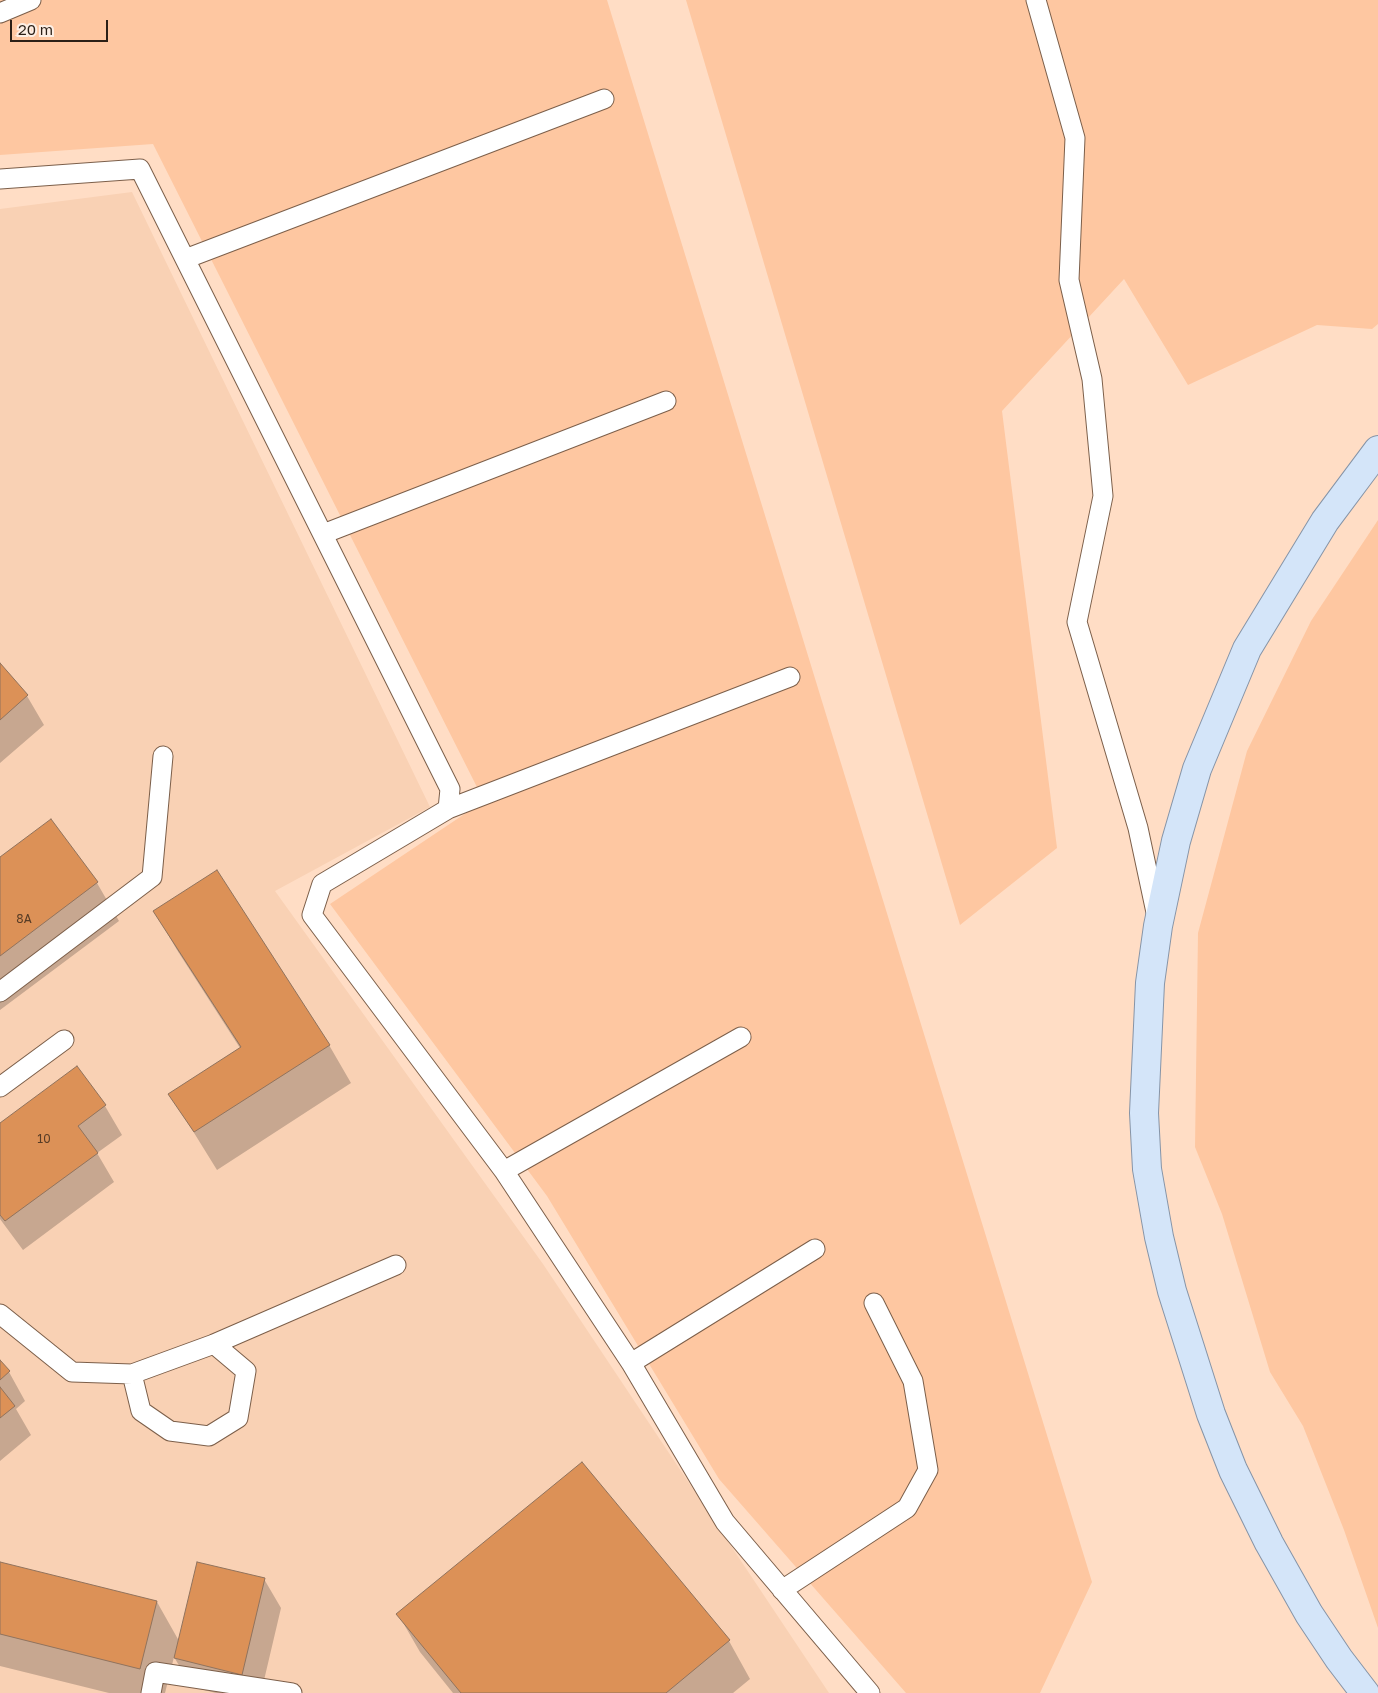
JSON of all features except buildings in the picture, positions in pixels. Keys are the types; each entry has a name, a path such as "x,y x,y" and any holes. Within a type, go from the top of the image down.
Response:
{"main road":[{"path":"1365,1693 1338,1660 1309,1614 1269,1543 1233,1470 1211,1414 1172,1291 1159,1237 1147,1169 1144,1113 1150,983 1158,926 1176,841 1197,769 1247,649 1325,521 1378,450"}],"lane":[{"path":"0,13 31,0"},
{"path":"1036,0 1076,138 1068,280 1092,379 1102,496 1077,622 1138,828 1158,926"},
{"path":"185,259 604,100"},
{"path":"0,179 140,169 450,789 448,809"},
{"path":"322,534 666,401"},
{"path":"790,677 448,809 322,884 312,915 504,1170 631,1363 725,1522 870,1693"},
{"path":"0,992 152,877 163,756"},
{"path":"504,1170 741,1037"},
{"path":"0,1087 64,1040"},
{"path":"631,1363 815,1249"},
{"path":"0,1314 72,1372 132,1374 214,1344 396,1265"},
{"path":"782,1590 907,1508 928,1470 913,1381 874,1303"},
{"path":"132,1374 141,1411 170,1431 209,1436 238,1418 246,1371 214,1344"},
{"path":"151,1693 155,1672 292,1693"}],"shaded area":[{"path":"0,0 607,0 1092,1582 1040,1693 906,1693 719,1479 547,1196 330,904 484,801 153,144 0,155"},
{"path":"686,0 1378,0 1378,324 1372,329 1317,325 1188,385 1124,279 1002,411 1057,848 960,925"},
{"path":"132,192 430,807 275,891 543,1264 829,1693 0,1693 0,209"},
{"path":"1378,520 1378,1628 1344,1530 1303,1426 1270,1372 1222,1214 1195,1147 1198,933 1247,751 1311,621"}]}
